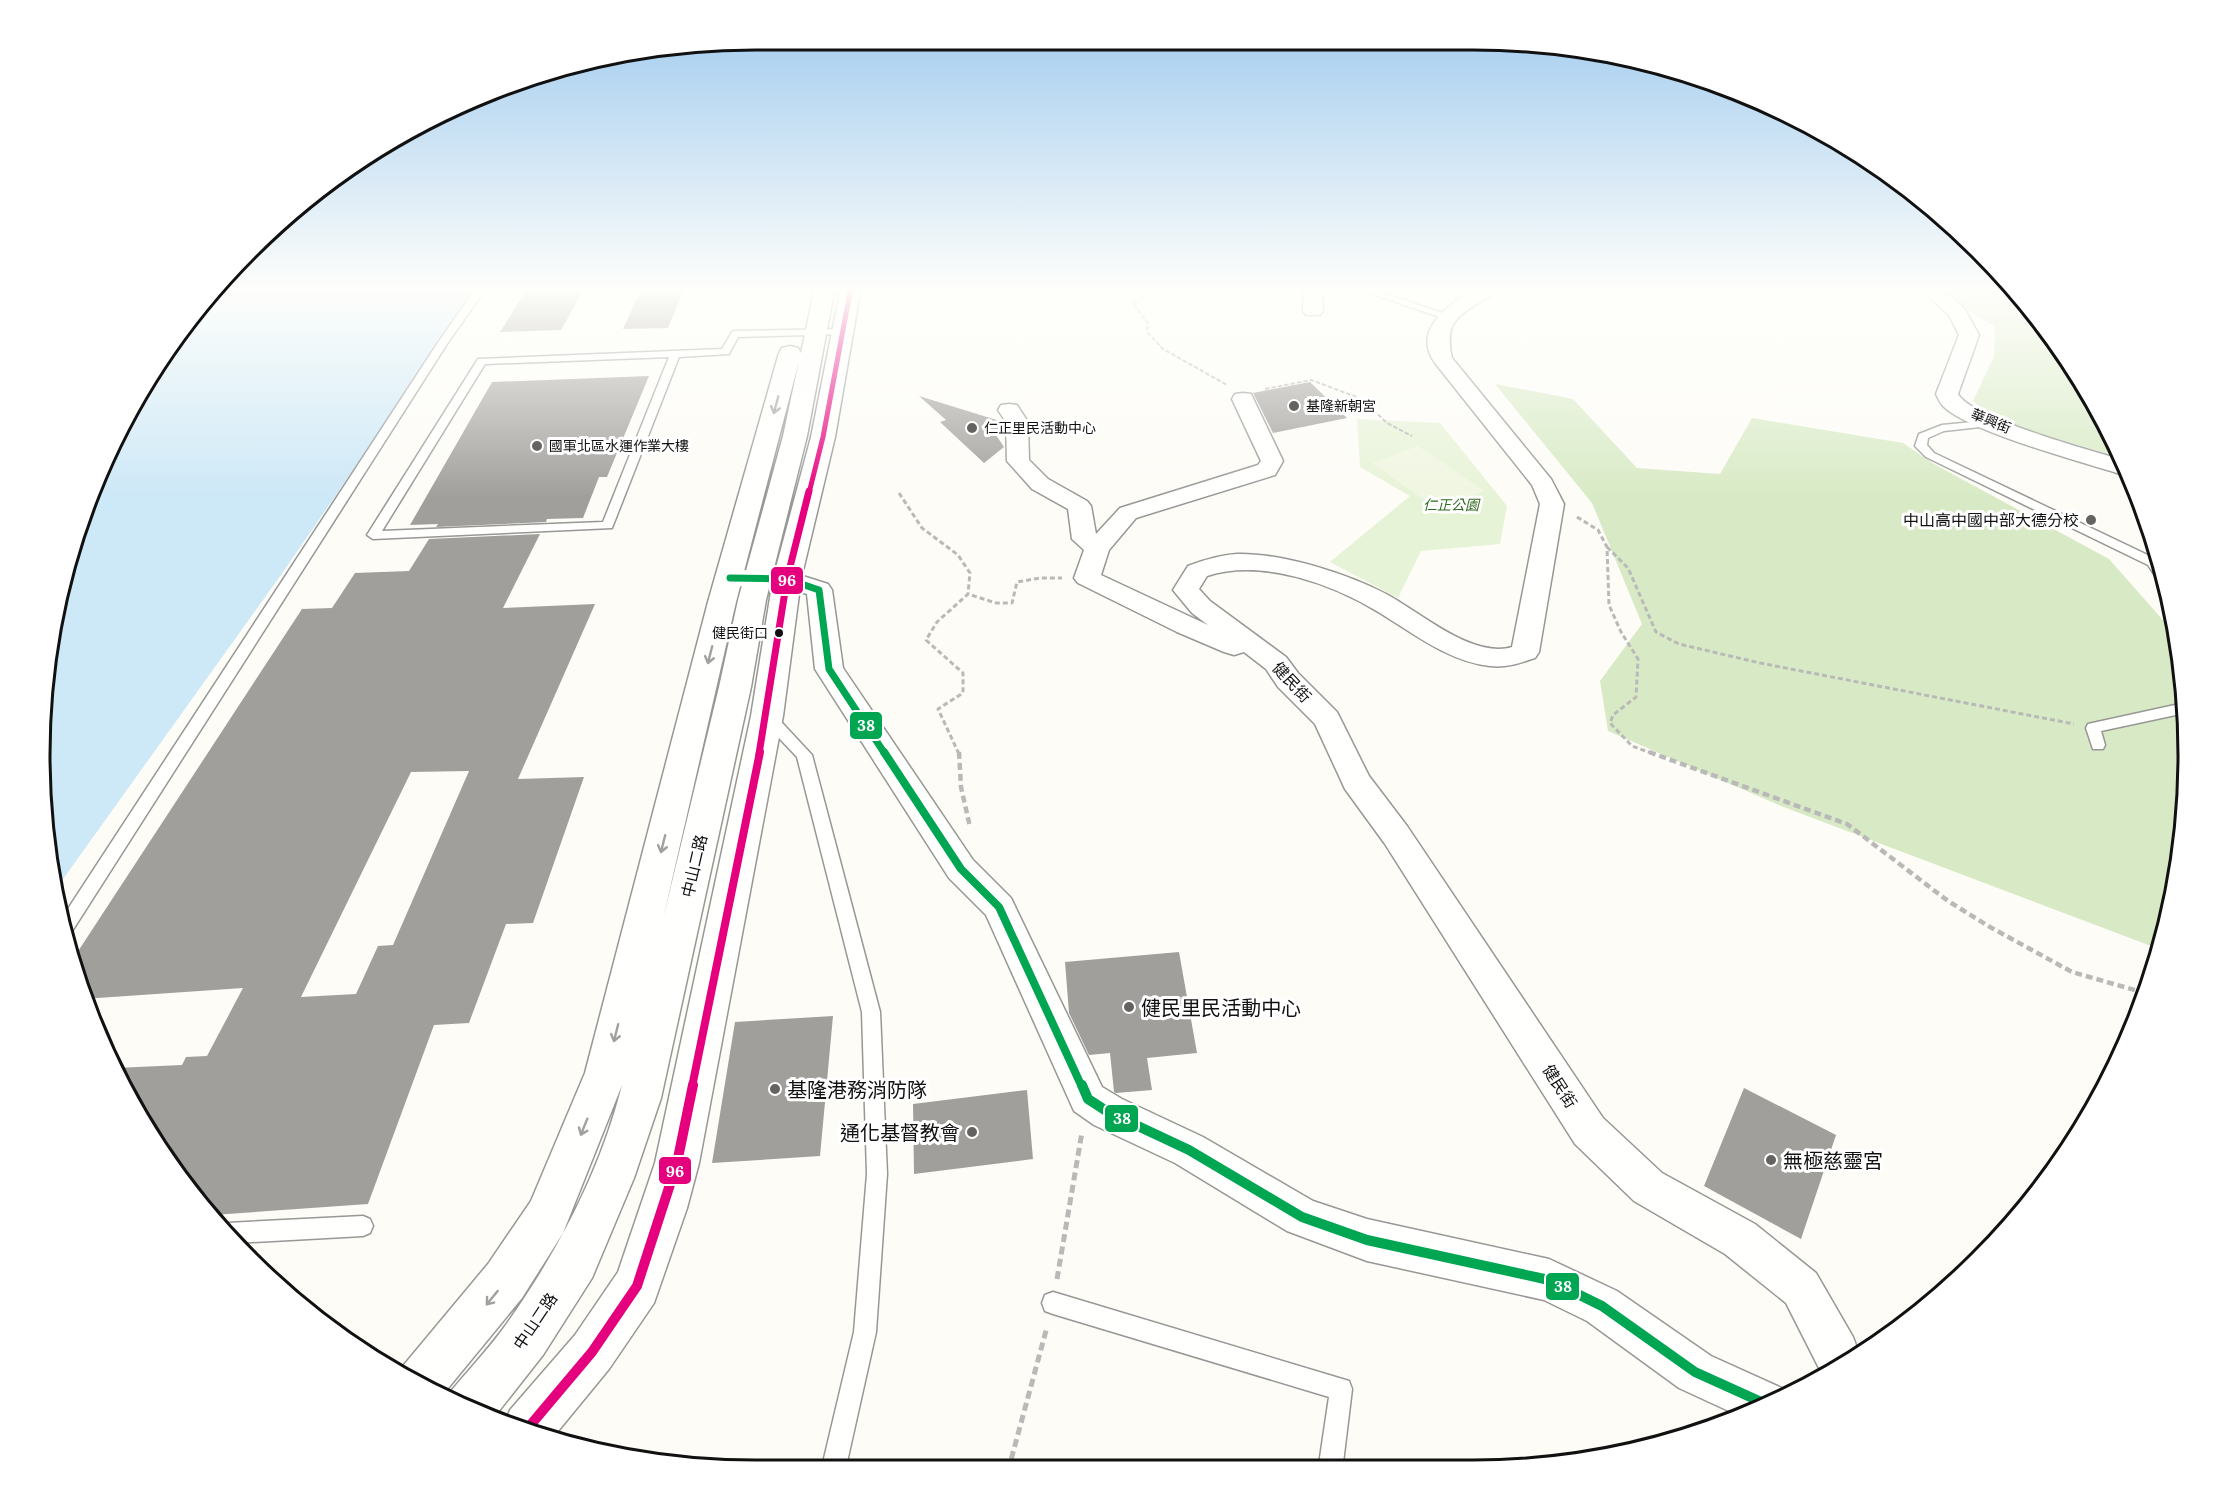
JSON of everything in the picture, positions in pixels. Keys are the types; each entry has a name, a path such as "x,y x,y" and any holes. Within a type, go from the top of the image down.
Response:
{"street":[{"name":"中山二路","path":"475,1402 526,1338 574,1261 612,1178 640,1098 758,578 795,436 812,357"},
{"path":"1442,357 1543,484 1552,504"},
{"name":"華興街","path":"1961,357 1947,394 1952,403 1968,413 1994,423 2116,465"},
{"path":"1241,397 1272,461 1267,470 1128,513 1097,548 1087,578 1186,626 1276,663"},
{"path":"1009,410 1017,422 1018,461 1040,484 1079,506 1084,539 1097,548"},
{"name":"健民街","path":"1552,504 1525,652 1501,658 1472,652 1423,630 1378,600 1320,576 1256,564 1225,563 1197,571 1186,590 1201,607 1276,663 1288,680 1327,719 1356,781 1396,835 1589,1131 1648,1187 1740,1239 1801,1288 1839,1358"},
{"name":"中山二路","path":"531,1424 592,1352 637,1286 677,1163 767,716 758,578"},
{"name":"中山二路","path":"424,1378 505,1281 547,1217 606,1073 722,602 758,578"},
{"path":"758,578 819,590 829,669 961,869 999,907 1088,1099 1108,1113 1189,1149 1302,1217 1367,1240 1549,1280 1602,1306 1695,1372 1757,1401"}],"lane":[{"path":"70,921 433,357"},
{"path":"596,357 482,361 374,535 608,525 674,357"},
{"path":"1994,423 1942,428 1923,436 1920,446 1930,454 2151,561"},
{"path":"2098,745 2093,728 2177,710"},
{"path":"767,716 804,755 871,1012 877,1174 865,1332 836,1460"},
{"path":"236,1233 363,1226"},
{"path":"1053,1303 1341,1389 1331,1460"}],"path":[{"path":"1178,357 1223,382 1241,397 1311,381 1362,399 1387,423 1412,436"},
{"path":"899,493 922,528 958,555 970,573 968,594 938,622 926,640 963,673 963,693 939,709 959,750 961,787 971,829"},
{"path":"1552,504 1598,530 1607,547 1628,568 1656,633 1679,644 1760,663 2093,728"},
{"path":"1607,547 1609,605 1621,632 1638,660 1636,697 1613,715 1610,723 1632,746 1847,824 1947,901 1990,927 2072,972 2138,991"},
{"path":"968,594 996,603 1012,603 1017,582 1040,578 1087,578"}],"green space":[{"path":"1993,357 2056,357 2084,402 2111,455 1998,421 1973,401"},
{"path":"1495,384 1573,399 1637,468 1720,474 1752,418 1903,443 1934,464 2109,559 2166,624 2172,663 2177,709 2177,801 2165,893 2152,946 1781,806 1608,731 1600,681 1642,624 1592,503"},
{"name":"仁正公園","path":"1357,419 1440,423 1507,506 1500,544 1421,551 1398,598 1330,562 1410,496 1360,467"},
{"path":"1418,446 1485,491 1437,509 1372,463"}],"water":[{"path":"172,357 431,357 283,572 61,881 51,801 50,755 51,709 63,617 87,528 103,485 122,443 168,363"}],"building":[{"name":"國軍北區水運作業大樓","path":"649,376 607,477 599,477 583,518 436,527 438,524 410,525 492,382"},
{"name":"基隆新朝宮","path":"1310,382 1347,418 1273,433 1253,393"},
{"name":"仁正里民活動中心","path":"919,396 1003,422 1004,426 996,435 1004,447 984,463 940,422 946,420"},
{"path":"540,534 503,608 595,604 518,779 584,777 533,923 506,924 469,1023 434,1025 368,1204 220,1214 168,1147 122,1068 182,1065 186,1057 207,1056 243,988 93,998 78,951 302,609 332,608 355,573 409,571 429,539","holes":["469,771 393,945 378,946 356,994 301,997 411,772"]},
{"name":"健民里民活動中心","path":"1179,952 1197,1053 1147,1058 1152,1090 1116,1093 1114,1092 1110,1053 1089,1055 1069,1013 1065,962"},
{"name":"基隆港務消防隊","path":"833,1016 820,1156 712,1163 735,1022"},
{"name":"無極慈靈宮","path":"1744,1088 1836,1135 1801,1239 1704,1186"},
{"name":"通化基督教會","path":"1027,1090 1033,1159 914,1174 913,1104"}],"transit line":[{"name":"96","path":"531,1424 592,1352 637,1286 677,1163 767,716 787,579 823,437 838,357"},
{"name":"38","path":"730,578 787,579 819,590 829,669 961,869 999,907 1088,1099 1108,1112 1189,1150 1302,1217 1367,1240 1549,1280 1602,1306 1695,1372 1758,1400"}],"place":[{"name":"基隆新朝宮","path":"1294,406"},
{"name":"仁正里民活動中心","path":"972,428"},
{"name":"國軍北區水運作業大樓","path":"537,446"},
{"name":"中山高中國中部大德分校","path":"2091,520"},
{"name":"健民街口","path":"779,633"},
{"name":"健民里民活動中心","path":"1129,1007"},
{"name":"基隆港務消防隊","path":"775,1089"},
{"name":"通化基督教會","path":"972,1132"},
{"name":"無極慈靈宮","path":"1771,1160"}]}
